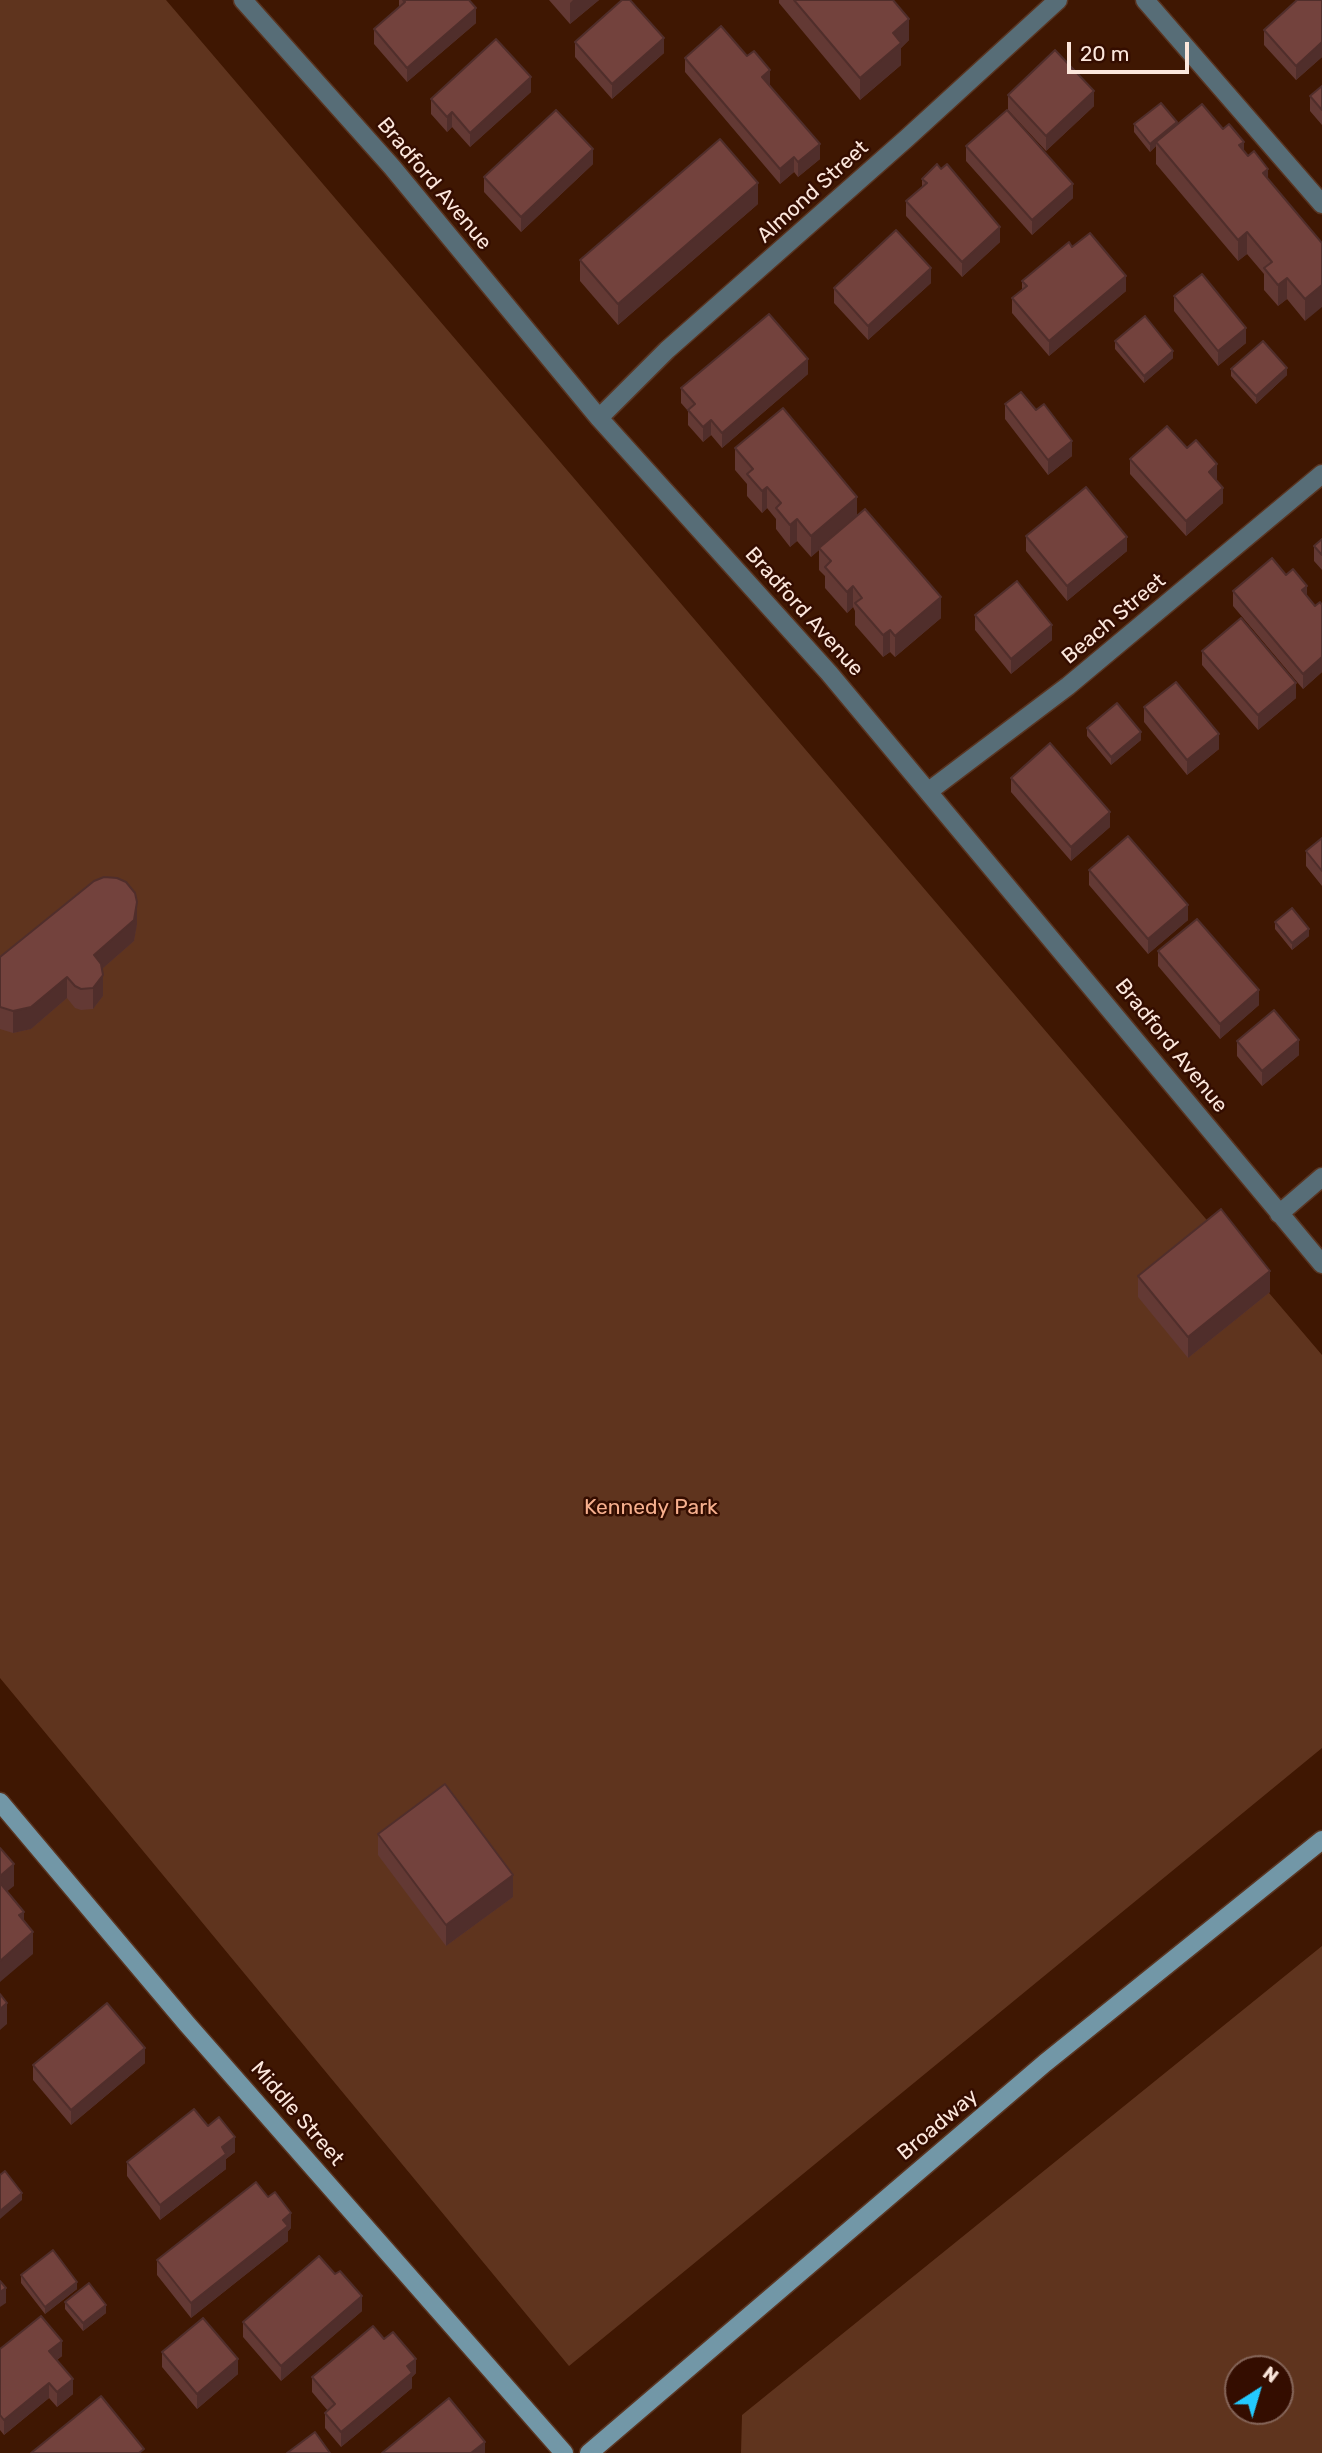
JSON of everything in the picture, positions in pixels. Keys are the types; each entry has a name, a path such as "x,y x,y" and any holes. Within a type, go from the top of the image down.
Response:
{"main road":[{"name":"Middle Street","path":"0,1802 187,2024 564,2453"},
{"name":"Broadway","path":"589,2453 1045,2063 1322,1840"}],"street":[{"name":"Bradford Avenue","path":"243,0 392,167 599,418 829,673 1322,1264"},
{"name":"Almond Street","path":"599,418 667,350 1058,0"},
{"path":"1145,0 1322,204"},
{"name":"Beach Street","path":"929,791 1069,686 1322,474"},
{"path":"1279,1214 1322,1178"}],"green space":[{"name":"Kennedy Park","path":"0,0 166,0 1322,1355 1322,1748 569,2366 0,1678"},
{"path":"1322,1946 1322,2453 741,2453 742,2415"}],"building":[{"path":"403,0 469,0 476,8 407,68 374,29 405,2"},
{"path":"622,0 630,0 664,38 612,84 575,42"},
{"path":"794,0 893,0 909,19 893,33 901,43 860,78"},
{"path":"1297,0 1322,0 1322,42 1296,66 1264,30"},
{"path":"721,26 747,56 754,51 770,70 762,77 820,144 798,162 794,157 780,169 685,58"},
{"path":"496,39 531,77 470,133 452,112 447,117 431,99"},
{"path":"1055,50 1094,91 1046,136 1008,95"},
{"path":"1322,86 1322,110 1310,96"},
{"path":"1161,103 1177,122 1150,144 1134,124"},
{"path":"1202,104 1223,129 1229,124 1244,142 1239,145 1248,156 1254,151 1268,169 1263,173 1322,243 1322,285 1305,299 1287,278 1278,285 1264,268 1272,262 1247,232 1238,240 1156,142"},
{"path":"556,110 593,149 521,217 484,177"},
{"path":"1007,110 1073,184 1032,220 966,146"},
{"path":"720,139 758,183 618,304 580,260"},
{"path":"937,164 941,169 947,164 1000,227 962,262 906,201 927,183 922,179"},
{"path":"896,230 931,268 868,326 834,288"},
{"path":"1090,233 1126,276 1049,341 1012,298 1027,286 1022,281 1069,242 1072,247"},
{"path":"1202,274 1246,328 1218,351 1174,296"},
{"path":"769,314 808,359 722,433 711,420 703,427 688,410 695,404 681,388"},
{"path":"1145,316 1173,351 1144,376 1115,341"},
{"path":"1263,341 1287,368 1256,396 1231,369"},
{"path":"1021,392 1036,410 1044,404 1072,441 1048,460 1005,404"},
{"path":"783,408 857,497 811,536 797,519 790,525 776,508 781,503 767,487 762,491 747,474 753,469 735,448"},
{"path":"1167,426 1187,448 1196,440 1217,464 1209,472 1223,488 1186,521 1130,459"},
{"path":"1086,487 1127,537 1067,586 1026,536"},
{"path":"865,509 941,597 895,636 890,630 883,635 855,603 862,598 853,586 847,592 825,567 831,561 819,548"},
{"path":"1322,539 1322,555 1314,546"},
{"path":"1272,558 1286,575 1293,569 1307,586 1302,590 1315,606 1320,602 1322,605 1322,657 1303,674 1233,591"},
{"path":"1017,581 1052,625 1011,659 975,615"},
{"path":"1241,618 1296,683 1258,715 1202,651"},
{"path":"1176,682 1219,734 1187,760 1144,707"},
{"path":"1117,703 1141,732 1111,757 1087,728"},
{"path":"1050,743 1110,812 1071,847 1011,778"},
{"path":"1128,836 1188,905 1148,939 1089,870"},
{"path":"1322,838 1322,871 1306,851"},
{"path":"104,877 126,882 135,893 137,902 134,920 94,955 101,964 103,975 93,988 81,989 67,977 31,1007 13,1011 0,1007 0,957 94,881"},
{"path":"1292,908 1309,929 1292,943 1275,922"},
{"path":"1197,919 1259,990 1220,1024 1158,951"},
{"path":"1274,1010 1299,1040 1262,1071 1237,1041"},
{"path":"1221,1209 1270,1271 1188,1337 1138,1276"},
{"path":"445,1784 513,1875 446,1925 378,1834"},
{"path":"0,1848 14,1864 0,1876"},
{"path":"0,1883 24,1912 19,1915 33,1932 0,1961"},
{"path":"0,1994 7,2003 0,2009"},
{"path":"107,2003 145,2048 71,2110 33,2065"},
{"path":"194,2109 208,2126 219,2117 235,2137 222,2147 226,2154 160,2205 127,2162"},
{"path":"5,2171 22,2193 0,2211 0,2175"},
{"path":"256,2182 268,2197 275,2192 291,2213 283,2220 288,2226 191,2303 157,2260"},
{"path":"53,2250 77,2282 45,2307 21,2275"},
{"path":"319,2256 335,2274 340,2271 362,2296 281,2366 243,2322"},
{"path":"0,2281 6,2288 0,2292"},
{"path":"89,2283 106,2305 83,2323 65,2302"},
{"path":"41,2316 62,2341 49,2351 73,2379 57,2392 49,2383 4,2420 0,2415 0,2349"},
{"path":"203,2318 238,2359 197,2394 162,2352"},
{"path":"373,2326 384,2339 393,2332 416,2359 407,2366 412,2373 341,2432 325,2413 335,2404 312,2377"},
{"path":"101,2396 144,2449 139,2453 31,2453"},
{"path":"449,2398 485,2442 471,2453 382,2453"},
{"path":"315,2432 330,2453 287,2453"}]}
